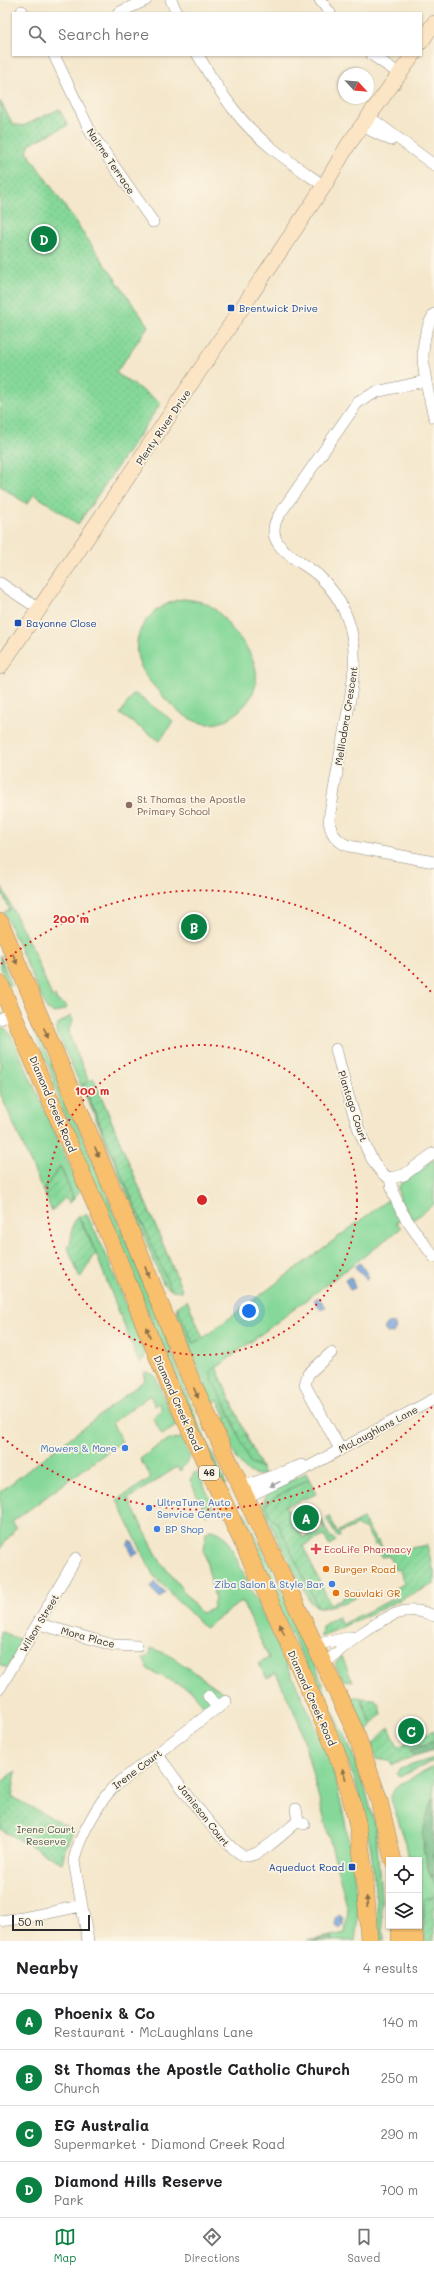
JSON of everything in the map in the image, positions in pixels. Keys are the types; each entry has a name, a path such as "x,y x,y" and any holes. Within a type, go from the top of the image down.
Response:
{"main road":[{"name":"Diamond Creek Road","path":"0,922 191,1380 355,1732 370,1772 387,1827 392,1857"},
{"name":"Diamond Creek Road","path":"0,984 5,1010 105,1227 163,1370 322,1717 344,1775 353,1804 360,1840 367,1899 369,1941"},
{"path":"5,1010 18,997 30,997"},
{"path":"224,1505 237,1503 243,1493"},
{"path":"400,1929 400,1941"},
{"path":"413,1929 415,1941"}],"street":[{"path":"120,12 146,0"},
{"path":"170,0 176,12"},
{"path":"320,0 329,12"},
{"path":"422,41 434,23"},
{"name":"Nairne Terrace","path":"54,56 90,132 153,222"},
{"path":"199,56 226,100 244,122 280,154 324,186"},
{"path":"373,56 400,74"},
{"name":"Plenty River Drive","path":"0,668 324,186 346,163 370,124 391,96 400,74 412,56"},
{"path":"370,124 434,165"},
{"path":"434,314 425,332 422,349 426,381 434,417"},
{"name":"Melliodora Crescent","path":"426,381 376,392 358,403 279,515 273,531 276,542 279,546 318,576 334,593 345,613 353,640 354,669 329,819 331,831 340,842 349,846 434,862"},
{"path":"0,583 39,609"},
{"name":"Plantago Court","path":"336,1049 355,1118 370,1156 380,1172 390,1178"},
{"path":"434,1153 404,1176 390,1178 392,1193 397,1205 434,1257"},
{"path":"332,1353 308,1374 305,1385 340,1449"},
{"name":"McLaughlans Lane","path":"243,1493 322,1459 434,1399"},
{"name":"Wilson Street","path":"0,1688 39,1624 76,1558"},
{"path":"323,1666 334,1654 358,1635 406,1611 418,1611 434,1616"},
{"name":"Mora Place","path":"39,1624 113,1645 137,1646"},
{"path":"314,1645 358,1635"},
{"name":"Irene Court","path":"88,1941 74,1868 77,1849 109,1790 222,1705 208,1696"},
{"name":"Jamieson Court","path":"157,1754 224,1842 240,1855 245,1856 256,1854 301,1822 296,1809"},
{"path":"0,1921 23,1918 81,1906"}],"green space":[{"path":"0,101 13,124 23,126 59,109 68,125 30,144 27,152 148,326 116,373 161,403 78,524 34,494 27,504 0,486"},
{"path":"183,599 193,600 209,605 216,610 246,647 255,666 255,686 251,696 244,706 233,716 222,722 211,724 200,722 179,712 147,678 137,655 139,633 144,623 161,607 171,602"},
{"path":"134,693 173,721 160,741 120,714"},
{"path":"0,883 33,951 52,997 55,996 57,1001 66,1005 67,1008 55,1013 47,1010 4,912 10,910 3,895 0,896"},
{"path":"0,955 11,985 8,987 0,968"},
{"path":"71,1016 73,1021 69,1029 70,1037 89,1082 83,1085 171,1290 163,1283 98,1123 56,1031 59,1023"},
{"path":"33,1019 166,1336 196,1419 224,1480 225,1485 222,1487 61,1107 50,1070 29,1021"},
{"path":"0,1027 6,1029 11,1035 74,1175 79,1192 72,1201 73,1197 60,1166 43,1191 0,1093"},
{"path":"94,1079 183,1291 171,1290 83,1084"},
{"path":"434,1159 434,1204 413,1220 400,1201 398,1188 402,1182"},
{"path":"60,1166 73,1197 70,1204 65,1198 52,1211 43,1191"},
{"path":"389,1199 401,1219 396,1222 401,1228 211,1372 246,1450 247,1456 252,1464 261,1468 264,1475 247,1471 241,1465 231,1448 220,1421 227,1418 218,1400 212,1403 176,1314 177,1307 193,1343 203,1338"},
{"path":"87,1215 105,1252 145,1352 144,1359 139,1363 89,1236 78,1216"},
{"path":"78,1216 96,1253 80,1278 68,1248 71,1240 73,1223"},
{"path":"187,1300 203,1338 193,1343 177,1307"},
{"path":"216,1367 261,1468 250,1463 226,1405 213,1382 211,1372"},
{"path":"148,1372 155,1376 176,1426 162,1435 153,1418 162,1410 159,1403 155,1406 150,1395 112,1423 122,1441 12,1522 16,1528 0,1549 0,1492 145,1380 143,1373"},
{"path":"181,1438 190,1457 180,1471 177,1467 128,1499 160,1561 201,1613 212,1609 215,1599 204,1551 206,1533 210,1530 219,1532 229,1543 313,1720 331,1762 345,1821 354,1873 358,1917 355,1941 332,1941 331,1936 345,1933 348,1910 299,1722 276,1673 267,1678 258,1664 269,1658 242,1601 205,1628 153,1575 117,1500 151,1478 140,1459 169,1440"},
{"path":"195,1472 198,1473 215,1510 206,1515 190,1480"},
{"path":"306,1473 309,1479 275,1497 265,1505 271,1518 278,1524 318,1607 310,1602 262,1508 267,1495 272,1490"},
{"path":"309,1479 317,1494 285,1506 303,1538 311,1532 312,1535 324,1529 320,1521 322,1520 329,1535 336,1541 329,1545 324,1536 303,1546 330,1604 358,1591 360,1594 353,1599 322,1607 318,1607 278,1524 271,1518 265,1505 275,1497"},
{"path":"245,1512 313,1656 324,1691 351,1750 366,1792 376,1828 384,1941 380,1941 371,1849 356,1783 330,1715 278,1606 263,1563 242,1514"},
{"path":"329,1516 337,1532 363,1519 376,1541 379,1541 385,1553 427,1545 434,1572 434,1584 321,1637 322,1627 327,1622 338,1617 342,1624 397,1597 394,1589 405,1583 399,1569 395,1570 389,1556 381,1557 379,1554 382,1552 379,1544 375,1545 365,1528 357,1525 339,1533 340,1537 337,1537 326,1518"},
{"path":"0,1631 23,1641 7,1668 0,1665"},
{"path":"151,1648 169,1655 229,1696 225,1698 216,1698 207,1710 192,1691 149,1670 143,1659 150,1654"},
{"path":"341,1656 353,1681 343,1680 335,1665"},
{"path":"361,1698 372,1725 366,1733 351,1699"},
{"path":"361,1698 375,1699 379,1704 381,1714 372,1725"},
{"path":"389,1727 398,1747 434,1730 434,1740 410,1751 414,1756 392,1765 389,1761 377,1759 371,1746"},
{"path":"434,1740 434,1750 414,1756 410,1751"},
{"path":"434,1758 434,1761 399,1777 396,1774 400,1769"},
{"path":"434,1767 434,1798 426,1819 423,1849 434,1884 434,1897 424,1899 422,1935 420,1929 422,1929 422,1857 408,1857 406,1843 390,1796 398,1785"},
{"name":"Irene Court Reserve","path":"16,1771 12,1797 74,1830 66,1846 62,1863 0,1829 0,1783"},
{"path":"434,1798 434,1884 426,1862 423,1841 426,1820"},
{"path":"434,1897 434,1941 424,1941 424,1899"},
{"path":"331,1936 332,1941 307,1941"}],"water":[{"path":"360,1263 369,1277 366,1279 355,1267"},
{"path":"351,1277 355,1288 350,1290 345,1279"},
{"path":"318,1297 326,1307 321,1310 314,1300"},
{"path":"390,1322 394,1324 396,1328 394,1332 390,1334 386,1332 384,1328 386,1324"},
{"path":"129,1541 133,1543 138,1553 133,1556 128,1545"},
{"path":"155,1582 165,1592 160,1598 150,1588"},
{"path":"339,1915 343,1918 343,1926 340,1929 336,1926 336,1918"}],"place":[{"name":"Diamond Hills Reserve","path":"44,239"},
{"name":"Brentwick Drive","path":"231,308"},
{"name":"Bayonne Close","path":"18,623"},
{"name":"St Thomas the Apostle Primary School","path":"129,805"},
{"name":"St Thomas the Apostle Catholic Church","path":"194,927"},
{"name":"Mowers & More","path":"125,1448"},
{"name":"UltraTune Auto Service Centre","path":"149,1508"},
{"name":"Phoenix & Co","path":"306,1518"},
{"name":"BP Shop","path":"157,1529"},
{"name":"EcoLife Pharmacy","path":"316,1549"},
{"name":"Burger Road","path":"326,1569"},
{"name":"Ziba Salon & Style Bar","path":"332,1584"},
{"name":"Souvlaki GR","path":"336,1593"},
{"name":"EG Australia","path":"411,1731"},
{"name":"Aqueduct Road","path":"352,1867"}]}
